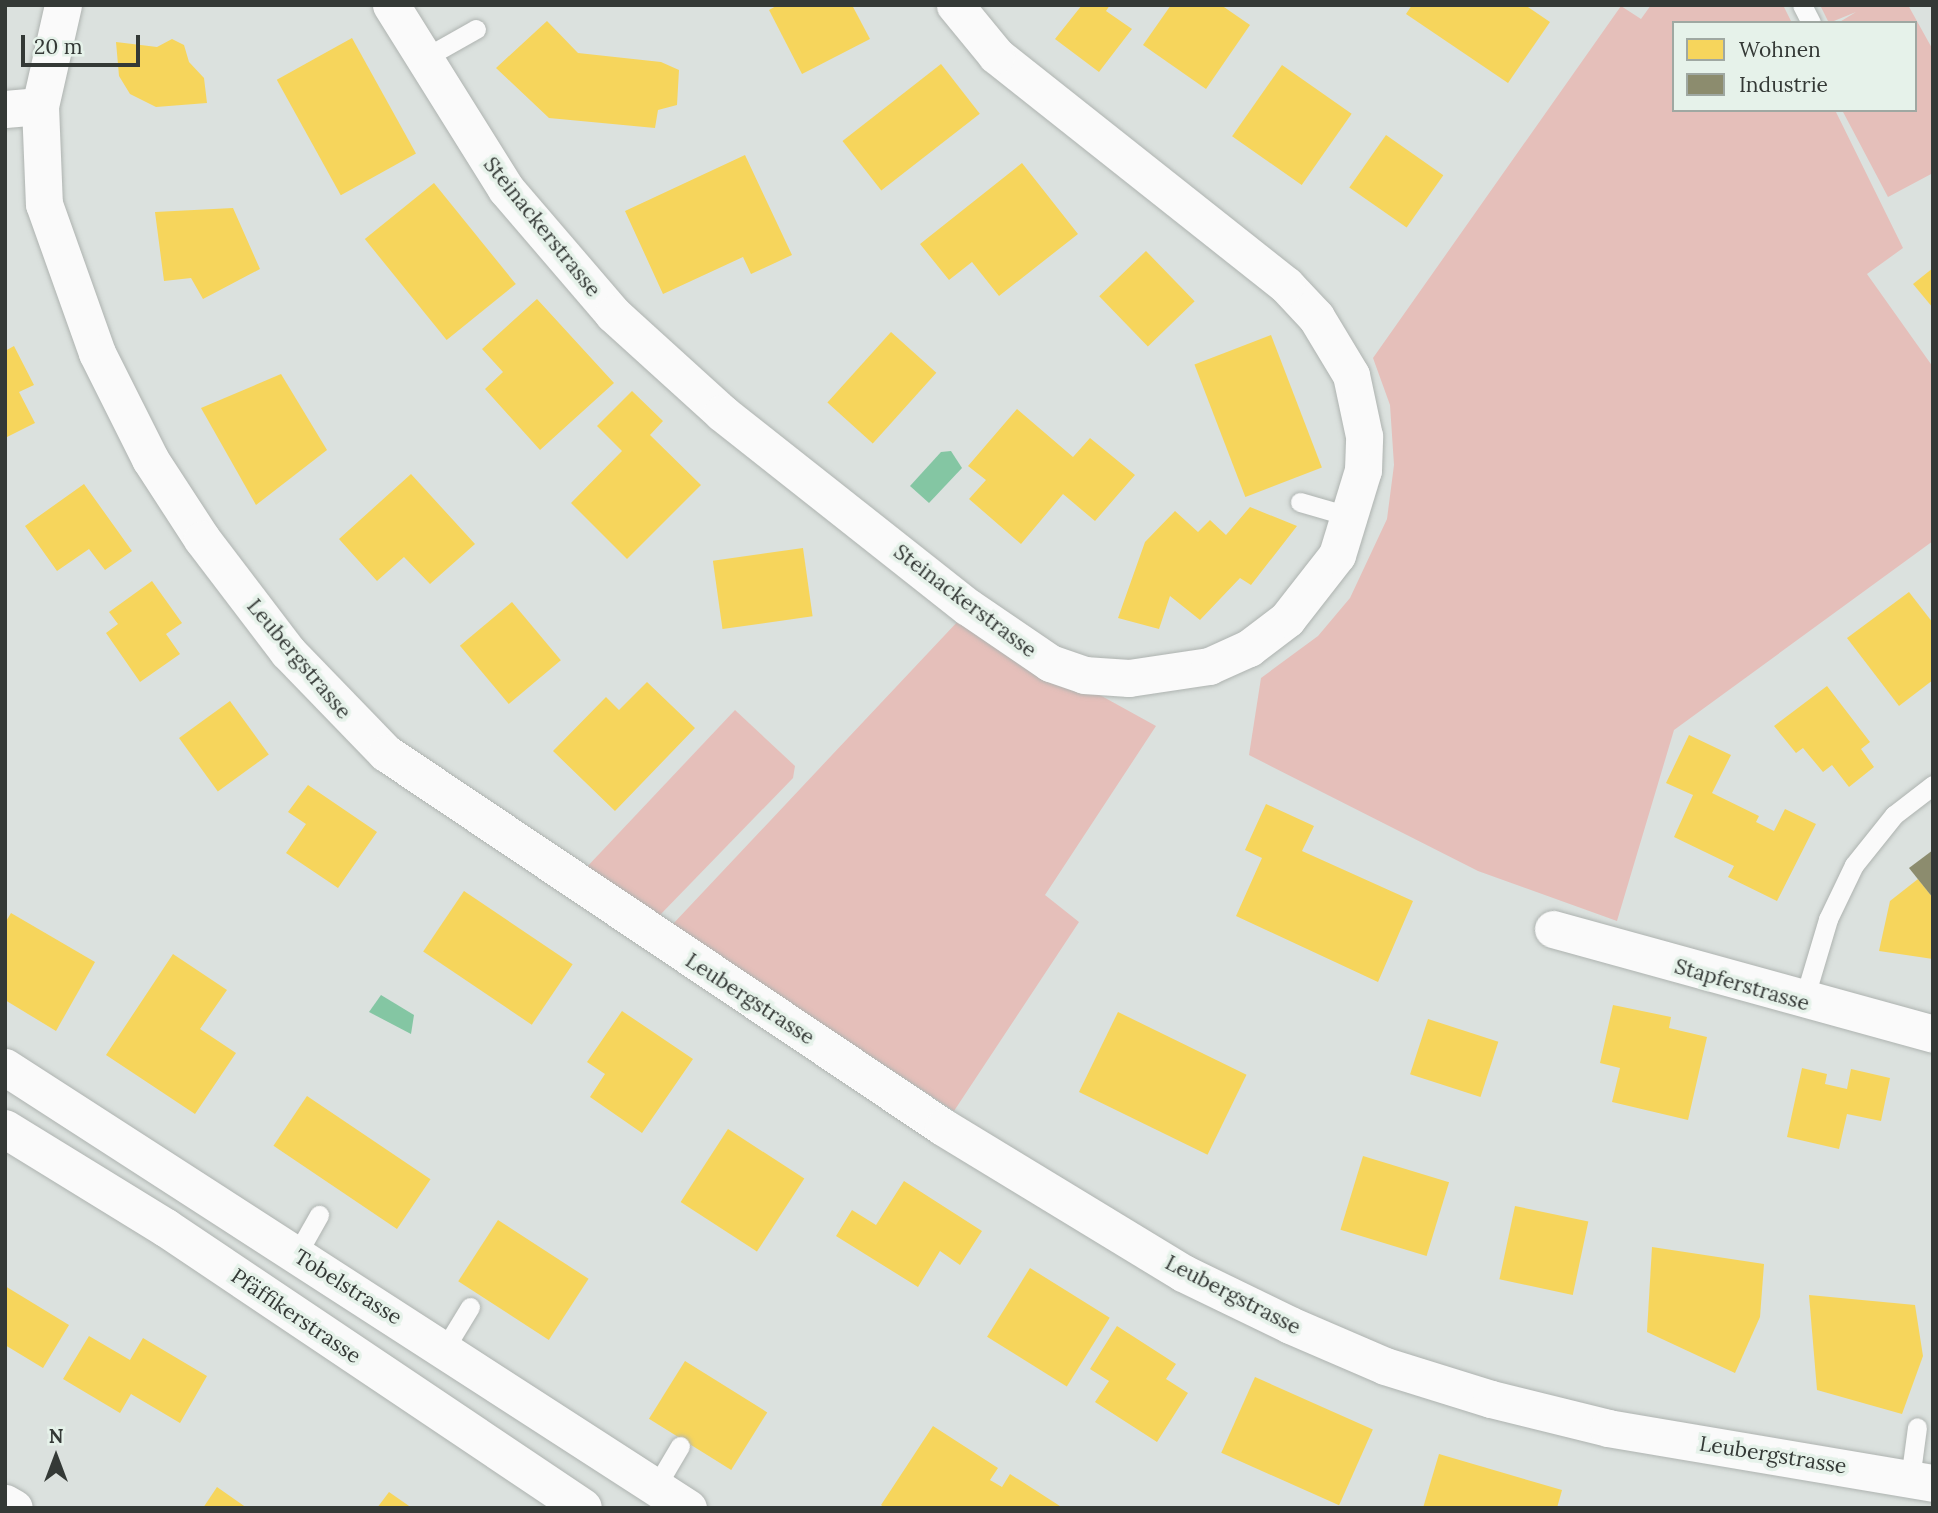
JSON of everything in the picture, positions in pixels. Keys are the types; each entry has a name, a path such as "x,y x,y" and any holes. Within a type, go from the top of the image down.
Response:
{"main road":[{"name":"Pfäffikerstrasse","path":"5,1129 166,1228 583,1508"}],"street":[{"name":"Leubergstrasse","path":"63,5 23,107 57,254 150,459 288,652 386,753 455,804 1034,1184 1183,1273 1290,1325 1385,1366 1491,1399 1608,1428 1921,1481"},
{"name":"Steinackerstrasse","path":"391,5 421,60 506,189 613,314 722,413 968,607 1049,663 1084,675 1171,675 1249,648 1313,589 1352,517 1363,470 1360,401 1316,317 1286,285 996,55 955,5"},
{"name":"Stapferstrasse","path":"1553,929 1803,1003 1933,1034"},
{"name":"Tobelstrasse","path":"5,1068 445,1348 654,1490 688,1508"},
{"path":"5,1503 14,1508"}],"lane":[{"path":"1802,5 1810,21"},
{"path":"421,60 476,29"},
{"path":"1300,502 1352,517"},
{"path":"1803,1003 1828,919 1854,865 1894,815 1933,785"},
{"path":"297,1254 319,1215"},
{"path":"445,1348 470,1307"},
{"path":"1917,1427 1921,1481"},
{"path":"654,1490 680,1446"}],"shaded area":[{"path":"1651,5 1783,5 1791,21 1672,21 1672,112 1836,112 1903,248 1867,274 1933,367 1933,541 1674,730 1617,921 1478,871 1249,755 1261,678 1318,636 1350,598 1387,519 1394,465 1390,405 1373,358 1621,6 1641,19"},
{"path":"1820,5 1908,5 1917,21 1841,21 1856,12 1828,21"},
{"path":"1917,21 1933,50 1933,173 1888,197 1843,112 1917,112"},
{"path":"951,451 962,468 929,503 910,486 941,452"},
{"path":"960,619 1054,681 1098,694 1156,726 1045,895 1079,922 954,1111 672,925"},
{"path":"735,710 795,766 793,778 659,916 584,870"},
{"path":"381,995 414,1015 411,1034 369,1012"}],"building: Wohnen":[{"path":"778,5 852,5 870,39 802,74 769,10"},
{"path":"1082,5 1110,5 1106,11 1132,29 1099,72 1055,39"},
{"path":"1171,5 1221,5 1250,25 1206,89 1143,45"},
{"path":"1412,5 1525,5 1550,22 1508,83 1406,14"},
{"path":"547,21 578,53 661,62 679,70 677,105 658,110 655,128 549,118 496,68"},
{"path":"352,38 416,153 341,195 277,80"},
{"path":"172,39 184,45 189,62 204,78 207,103 156,107 130,94 119,76 116,42 157,47"},
{"path":"941,64 980,114 881,191 842,141"},
{"path":"1282,65 1352,114 1302,185 1232,136"},
{"path":"1386,135 1443,175 1407,228 1349,187"},
{"path":"745,155 792,255 751,274 743,257 663,294 625,211"},
{"path":"1022,163 1078,234 999,296 972,262 949,280 920,244"},
{"path":"434,183 516,284 447,340 365,239"},
{"path":"233,208 260,269 203,299 191,278 164,281 155,212"},
{"path":"1146,251 1195,301 1148,347 1099,296"},
{"path":"1933,268 1933,308 1913,284"},
{"path":"537,299 614,383 540,450 485,389 503,372 482,349"},
{"path":"891,332 936,373 873,443 827,403"},
{"path":"1271,335 1322,468 1245,497 1194,364"},
{"path":"14,346 34,385 19,392 35,423 5,438 5,351"},
{"path":"281,374 327,450 256,505 201,408"},
{"path":"632,391 663,421 650,435 701,485 627,559 571,503 622,451 597,426"},
{"path":"1017,409 1073,457 1090,438 1135,475 1095,521 1063,494 1021,544 969,499 986,480 968,466"},
{"path":"411,474 475,544 430,584 404,557 377,581 339,539"},
{"path":"84,484 132,551 105,570 89,549 57,571 25,526"},
{"path":"1250,507 1297,526 1251,585 1240,578 1200,620 1170,596 1159,629 1118,618 1145,542 1175,511 1198,532 1210,520 1226,535"},
{"path":"803,548 813,616 722,629 713,561"},
{"path":"152,581 182,623 166,634 180,654 140,682 106,633 118,624 109,612"},
{"path":"1909,592 1933,623 1933,680 1899,706 1847,638"},
{"path":"512,602 561,660 509,704 460,646"},
{"path":"647,682 695,728 615,811 553,751 606,697 619,710"},
{"path":"1827,686 1870,742 1861,749 1874,767 1849,787 1832,765 1823,772 1803,748 1796,753 1774,726"},
{"path":"230,701 269,754 218,791 179,738"},
{"path":"1689,735 1731,755 1712,793 1759,816 1756,822 1774,831 1785,809 1816,824 1777,901 1728,877 1734,866 1674,837 1693,795 1666,783"},
{"path":"308,785 377,832 338,888 286,853 306,824 288,812"},
{"path":"1266,804 1314,826 1302,851 1413,901 1378,982 1236,916 1262,858 1245,850"},
{"path":"1918,879 1933,898 1933,959 1879,951 1890,901"},
{"path":"464,891 573,964 532,1025 423,952"},
{"path":"11,913 95,962 56,1031 5,1000 5,923"},
{"path":"173,954 227,990 200,1029 236,1053 195,1114 106,1055"},
{"path":"1613,1005 1671,1017 1669,1028 1707,1037 1688,1120 1612,1102 1620,1068 1600,1063"},
{"path":"622,1011 693,1059 642,1133 590,1097 605,1074 587,1062"},
{"path":"1118,1012 1247,1075 1208,1155 1079,1092"},
{"path":"1428,1019 1498,1042 1480,1097 1410,1074"},
{"path":"1802,1068 1827,1074 1825,1084 1847,1089 1851,1069 1890,1078 1881,1121 1847,1114 1839,1149 1787,1137"},
{"path":"307,1096 431,1179 397,1229 273,1146"},
{"path":"728,1129 804,1179 757,1252 681,1202"},
{"path":"1363,1156 1449,1182 1427,1256 1340,1230"},
{"path":"904,1181 982,1231 960,1265 940,1251 918,1287 836,1236 852,1210 876,1225"},
{"path":"1515,1206 1588,1222 1573,1295 1499,1279"},
{"path":"498,1220 589,1279 549,1340 458,1281"},
{"path":"1652,1247 1764,1264 1760,1317 1735,1373 1647,1332"},
{"path":"1030,1268 1110,1318 1067,1387 987,1337"},
{"path":"5,1286 69,1325 43,1368 5,1345"},
{"path":"1809,1295 1915,1305 1923,1356 1902,1414 1817,1390"},
{"path":"1117,1326 1176,1364 1166,1379 1188,1393 1157,1442 1095,1402 1109,1381 1090,1369"},
{"path":"89,1336 130,1360 143,1338 207,1376 180,1423 131,1394 120,1413 63,1379"},
{"path":"685,1361 767,1412 731,1470 649,1419"},
{"path":"1255,1377 1373,1429 1339,1505 1221,1453"},
{"path":"933,1426 998,1468 990,1480 1002,1487 1010,1474 1063,1508 885,1508 881,1505"},
{"path":"1439,1454 1562,1490 1557,1508 1423,1508"},
{"path":"217,1487 247,1508 203,1508"},
{"path":"389,1492 412,1508 377,1508"}],"building: Industrie":[{"path":"1933,850 1933,898 1909,868"}]}
